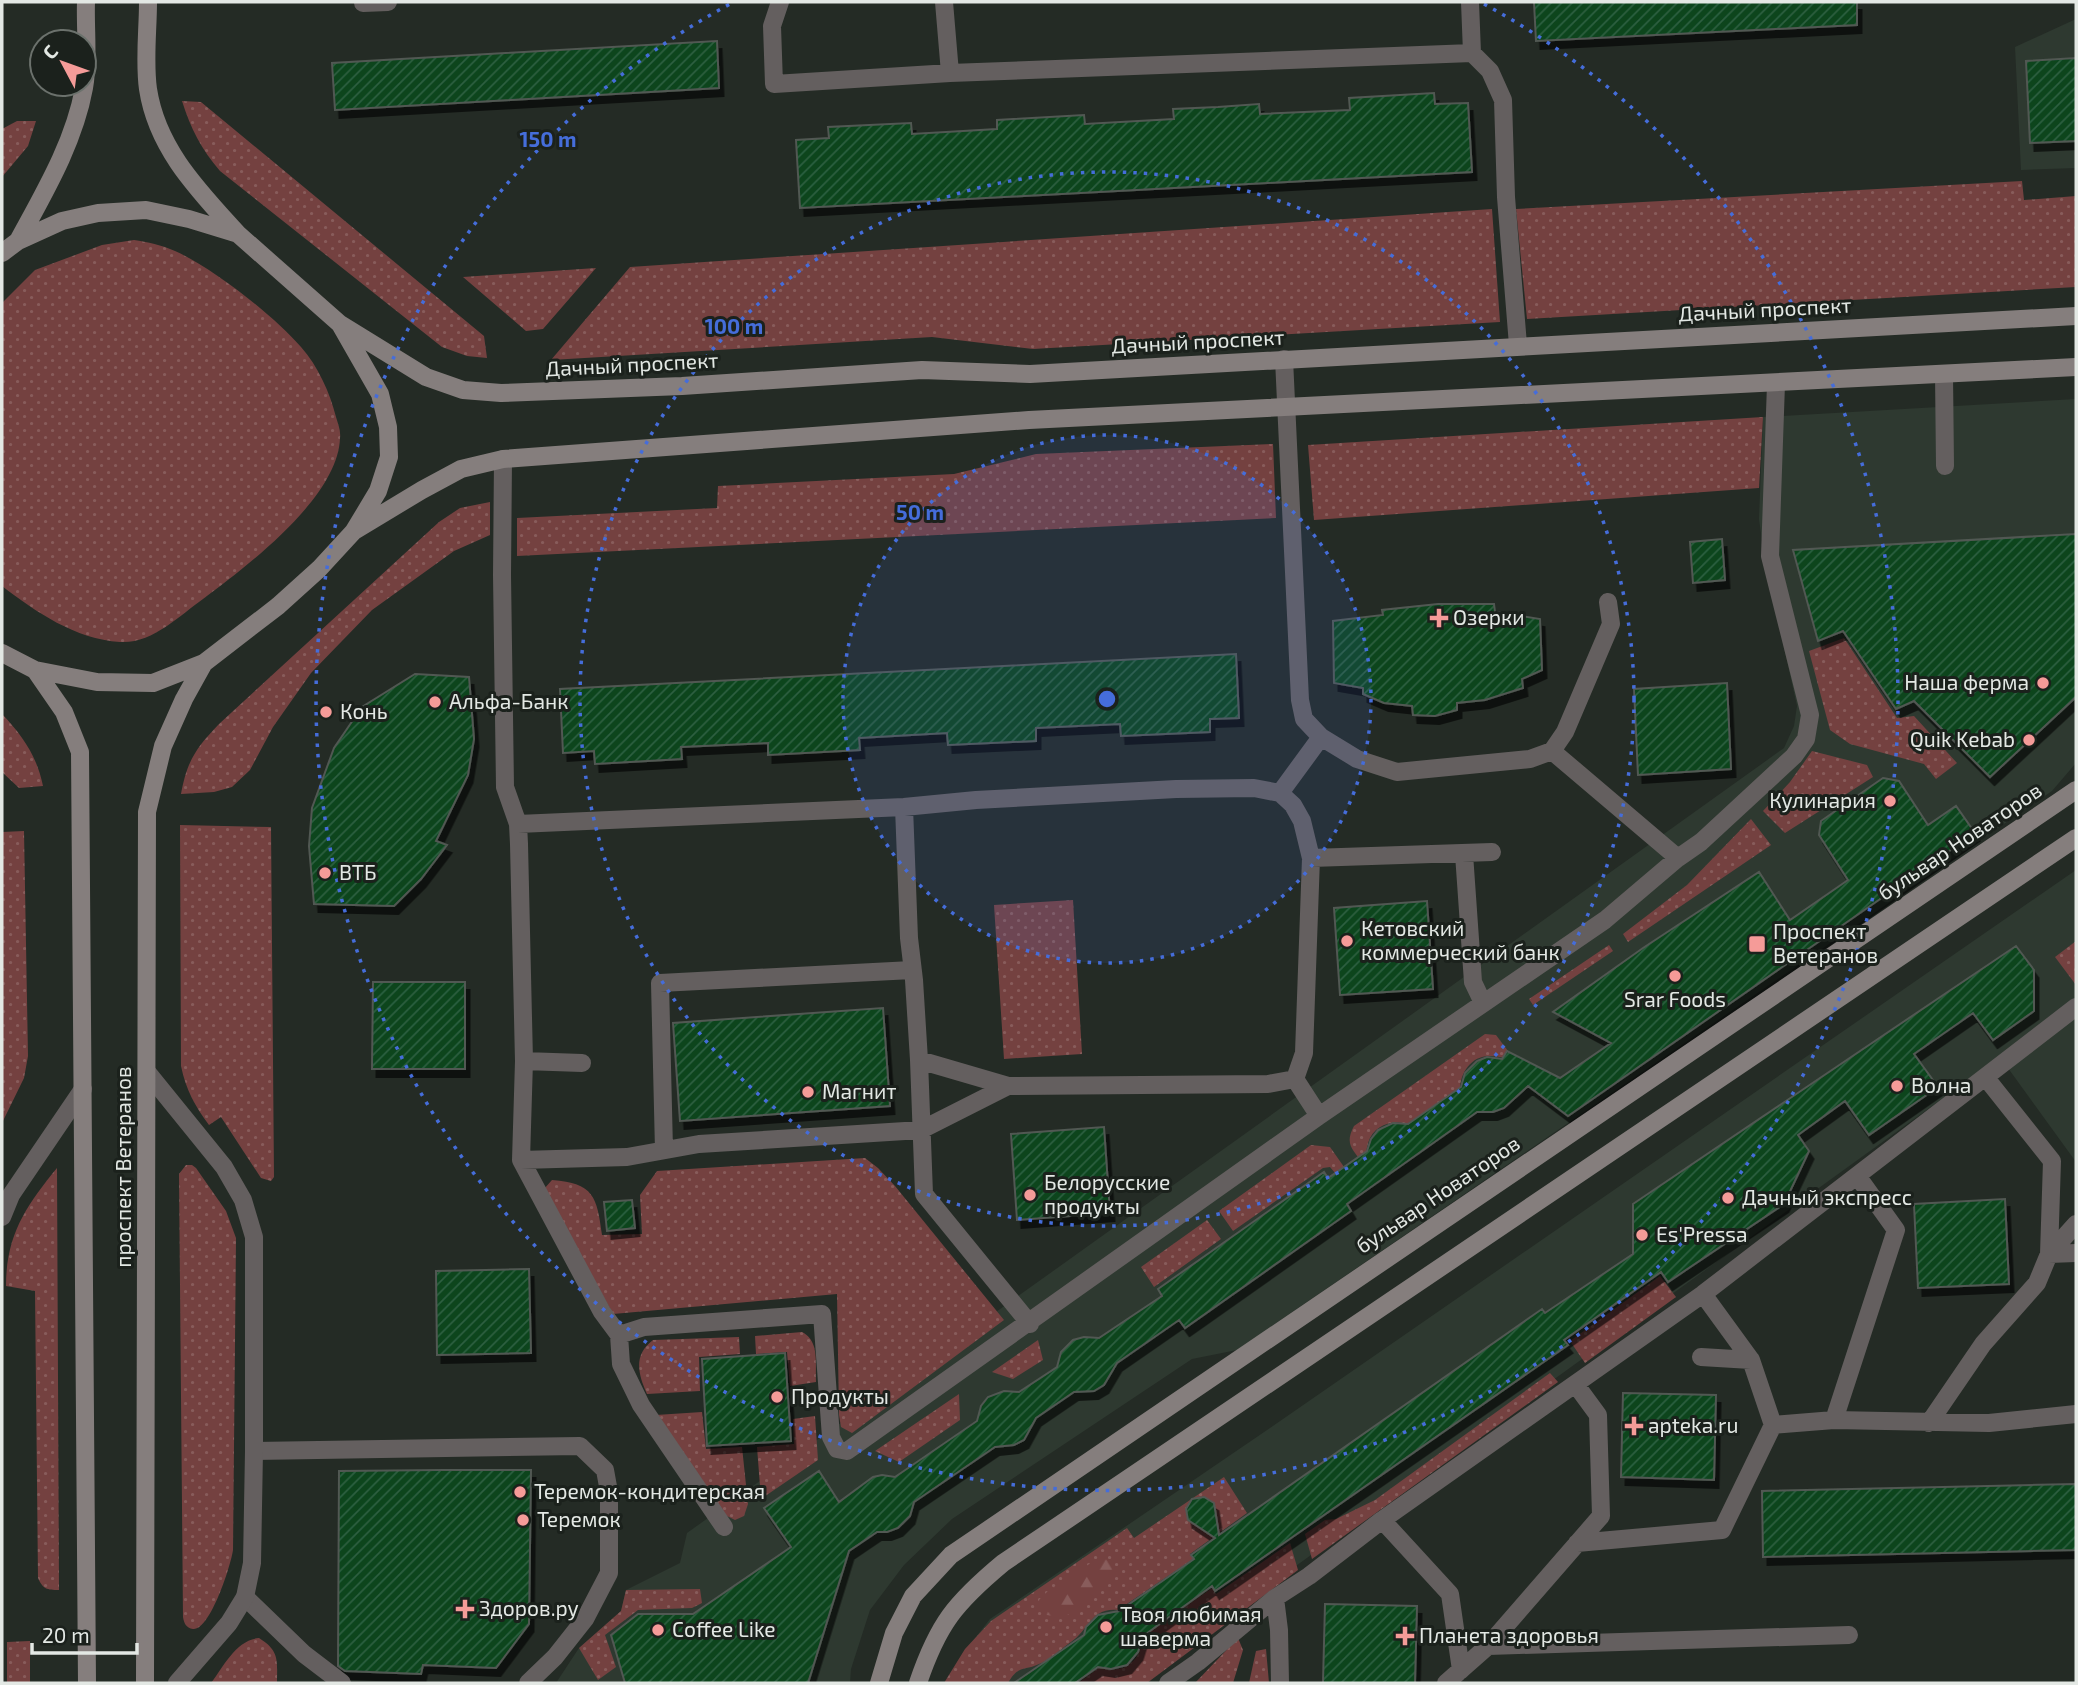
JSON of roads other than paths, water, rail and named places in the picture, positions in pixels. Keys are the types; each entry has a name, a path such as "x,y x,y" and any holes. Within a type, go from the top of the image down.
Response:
{"main road":[{"path":"18,241 51,180 73,128 85,86 86,2"},
{"path":"2,653 35,670 97,682 153,683 204,663 278,606 319,569 354,531 378,491 389,457 388,427 380,394 340,324 237,234 184,175 156,121 148,88 148,2"},
{"path":"2,253 18,241 62,221 98,213 146,210 189,219 237,234"},
{"name":"Дачный проспект","path":"340,324 426,377 463,390 501,393 681,386 922,370 1030,374 2076,316"},
{"path":"354,531 461,469 503,458 1028,420 2076,368"},
{"name":"проспект Ветеранов","path":"145,1683 147,812 163,746 204,663"},
{"name":"проспект Ветеранов","path":"35,670 64,712 80,751 87,1683"},
{"name":"бульвар Новаторов","path":"879,1683 894,1633 913,1596 951,1555 2076,790"},
{"path":"918,1683 929,1651 947,1617 1003,1563 2076,838"}],"street":[{"path":"363,3 388,2"},
{"path":"780,2 772,26 774,85 950,73 1472,53"},
{"path":"944,2 950,73"},
{"path":"1470,2 1472,53 1490,71 1503,100 1506,197 1518,345"},
{"path":"1284,359 1300,700 1304,719 1321,737 1357,759 1396,772 1530,759 1552,751 1565,732 1611,624 1608,602"},
{"path":"1944,374 1945,466"},
{"path":"619,1335 644,1327 821,1314 831,1437 837,1449 847,1451 1030,1324 1319,1116 1605,920 1701,842 1794,757 1806,739 1810,715 1770,556 1776,384"},
{"path":"503,458 505,787 518,824 524,1061 521,1160 602,1312 619,1335 621,1364 641,1405 724,1528"},
{"path":"1280,793 1321,737"},
{"path":"1552,751 1678,858"},
{"path":"518,824 904,807 976,800 1176,789 1254,788 1280,793 1293,806 1302,821 1311,858 1304,1054 1295,1079"},
{"path":"904,807 924,1195 1030,1324"},
{"path":"1311,858 1492,852"},
{"path":"1464,854 1473,982 1483,1003"},
{"path":"664,1150 660,983 912,970"},
{"path":"1168,1683 1198,1662 1275,1598 1309,1576 1381,1520 1703,1294 2076,1007"},
{"path":"919,1060 1008,1086 1268,1084 1295,1079"},
{"path":"524,1061 582,1063"},
{"path":"147,1072 224,1167 243,1200 254,1237 252,1563 245,1597 229,1623 177,1683"},
{"path":"1986,1078 2052,1161 2049,1254"},
{"path":"1295,1079 1319,1116"},
{"path":"521,1160 627,1157 699,1144 921,1129 1008,1086"},
{"path":"2,1217 11,1195 83,1089"},
{"path":"1834,1420 1896,1230 1858,1177"},
{"path":"1928,1423 1983,1344 2037,1283 2049,1254 2076,1224"},
{"path":"2049,1254 2076,1253"},
{"path":"1577,1543 1722,1530 1773,1425 1751,1360 1703,1294"},
{"path":"1701,1357 1751,1360"},
{"path":"1446,1683 1488,1646 1601,1516 1598,1415 1576,1385"},
{"path":"1773,1425 1834,1420 1989,1423 2076,1414"},
{"path":"254,1451 580,1446 605,1470 609,1492 609,1573 585,1619 555,1657 528,1683"},
{"path":"1381,1520 1450,1594 1461,1670"},
{"path":"245,1597 304,1654 342,1683"},
{"path":"1275,1598 1279,1630 1280,1683"},
{"path":"1488,1646 1849,1635"}],"place":[{"name":"Озерки","path":"1439,618"},
{"name":"Наша ферма","path":"2043,683"},
{"name":"Альфа-Банк","path":"435,702"},
{"name":"Конь","path":"326,712"},
{"name":"Quik Kebab","path":"2029,740"},
{"name":"Кулинария","path":"1890,801"},
{"name":"ВТБ","path":"325,873"},
{"name":"Кетовский коммерческий банк","path":"1347,941"},
{"name":"Проспект Ветеранов","path":"1757,944"},
{"name":"Srar Foods","path":"1675,976"},
{"name":"Волна","path":"1897,1086"},
{"name":"Магнит","path":"808,1092"},
{"name":"Белорусские продукты","path":"1030,1195"},
{"name":"Дачный экспресс","path":"1728,1198"},
{"name":"Es'Pressa","path":"1642,1235"},
{"name":"Продукты","path":"777,1397"},
{"name":"apteka.ru","path":"1634,1426"},
{"name":"Теремок-кондитерская","path":"520,1492"},
{"name":"Теремок","path":"523,1520"},
{"name":"Здоров.ру","path":"465,1609"},
{"name":"Твоя любимая шаверма","path":"1106,1627"},
{"name":"Coffee Like","path":"658,1630"},
{"name":"Планета здоровья","path":"1405,1636"}]}
